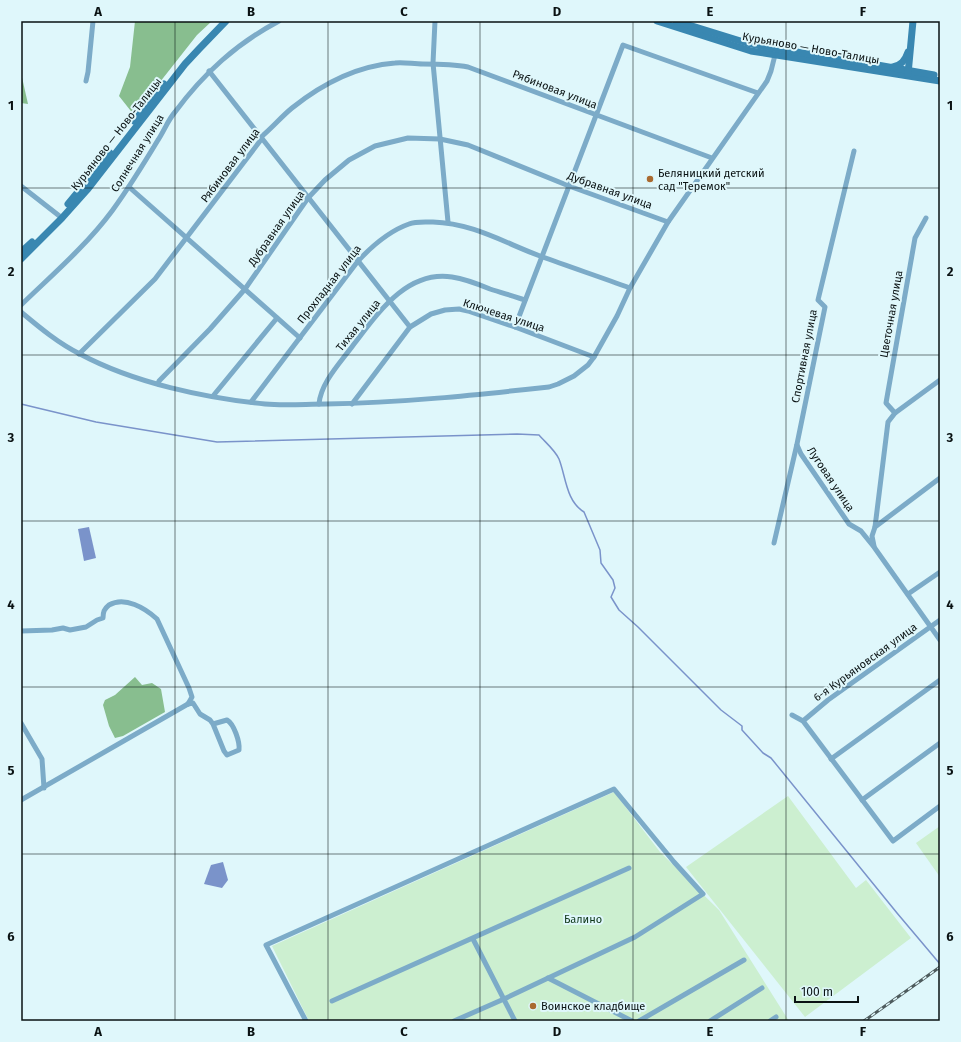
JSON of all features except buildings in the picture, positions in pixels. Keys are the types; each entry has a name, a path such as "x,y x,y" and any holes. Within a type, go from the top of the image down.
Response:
{"main road":[{"name":"Курьяново — Ново-Талицы","path":"21,252 60,217 181,62 220,21"},
{"name":"Курьяново — Ново-Талицы","path":"21,259 95,180 185,64 226,21"},
{"name":"Курьяново — Ново-Талицы","path":"657,21 728,44 775,56 937,76"},
{"name":"Курьяново — Ново-Талицы","path":"676,21 747,43 892,68 940,81"},
{"path":"908,73 913,21"},
{"path":"892,68 899,66 904,61 911,42"},
{"path":"911,42 911,59 913,66 918,70 937,76"}],"street":[{"path":"86,81 93,21"},
{"name":"Солнечная улица","path":"21,305 93,234 111,212 174,112 196,85 209,71 233,50 279,21"},
{"path":"435,21 433,63 448,222"},
{"path":"515,327 623,45 758,93"},
{"path":"21,312 45,331 79,354 115,370 158,384 213,396 251,402 266,404 352,404 432,399 549,387 574,376 588,365 594,357 617,316 630,288 668,222 767,81 775,56"},
{"name":"Рябиновая улица","path":"79,354 155,279 252,152 261,138 277,121 319,88 353,72 395,63 433,63 468,67 712,158"},
{"path":"209,71 410,327"},
{"name":"Дубравная улица","path":"158,384 159,381 210,329 245,289 308,198 319,186 340,167 366,150 380,144 408,138 440,139 468,145 569,186 668,222"},
{"name":"Спортивная улица","path":"774,543 797,444 825,307 818,300 854,151"},
{"path":"21,186 60,217"},
{"path":"128,187 300,338"},
{"name":"Цветочная улица","path":"894,413 886,403 915,238 926,218"},
{"name":"Прохладная улица","path":"251,402 358,261 371,247 394,231 410,223 448,222 477,230 541,256 630,288"},
{"name":"Тихая улица","path":"319,404 320,394 334,371 378,313 413,284 424,279 444,276 465,279 525,300"},
{"name":"Ключевая улица","path":"352,404 410,327 431,314 450,309 468,311 594,357"},
{"path":"213,396 277,318"},
{"path":"874,547 872,536 875,526 888,422 894,413 940,380"},
{"name":"Луговая улица","path":"797,444 801,454 849,524 861,531 874,547 940,640"},
{"path":"875,526 940,478"},
{"path":"909,596 940,572"},
{"path":"21,631 52,630 63,628 70,630 86,627 96,620 103,618 103,612 114,602 122,601 131,603 152,614 157,619 189,688 192,698 188,704"},
{"name":"6-я Курьяновская улица","path":"803,721 828,700 940,620"},
{"path":"831,759 940,680"},
{"path":"21,800 188,704 193,703 200,714 210,720 227,755 239,750 239,745 231,722 227,720 213,724"},
{"path":"792,715 803,721 893,841 940,806"},
{"path":"21,723 42,760 44,788"},
{"path":"862,800 940,742"},
{"path":"306,1021 266,945 614,789 674,862 703,894 634,937 504,999 454,1021"},
{"path":"332,1001 629,868"},
{"path":"473,938 515,1021"},
{"path":"639,1021 744,960"},
{"path":"548,978 632,1021"},
{"path":"710,1021 762,988"},
{"path":"770,1021 776,1017"}],"green space":[{"path":"135,21 212,21 197,35 134,115 119,96 130,67"},
{"path":"21,73 28,104 21,103"},
{"path":"135,677 142,685 152,683 161,689 165,712 123,736 115,738 109,726 103,705 105,700 115,695"},
{"name":"Балино","path":"614,792 660,852 719,910 789,1021 309,1021 272,946"},
{"path":"788,796 856,888 866,880 911,938 805,1017 686,867"},
{"path":"940,826 940,877 916,843"}],"water":[{"path":"89,527 96,558 84,561 78,529"},
{"path":"223,862 228,880 222,888 204,884 211,865"}],"waterway":[{"path":"21,404 96,422 217,442 517,434 539,435 559,459 567,488 573,502 584,512 600,550 601,563 613,580 615,588 611,597 619,610 721,710 742,726 742,730 763,753 771,758 940,964"}],"railway":[{"path":"864,1021 940,967"}],"place":[{"name":"Беляницкий детский сад \"Теремок\"","path":"650,179"},
{"name":"Воинское кладбище","path":"533,1006"}]}
